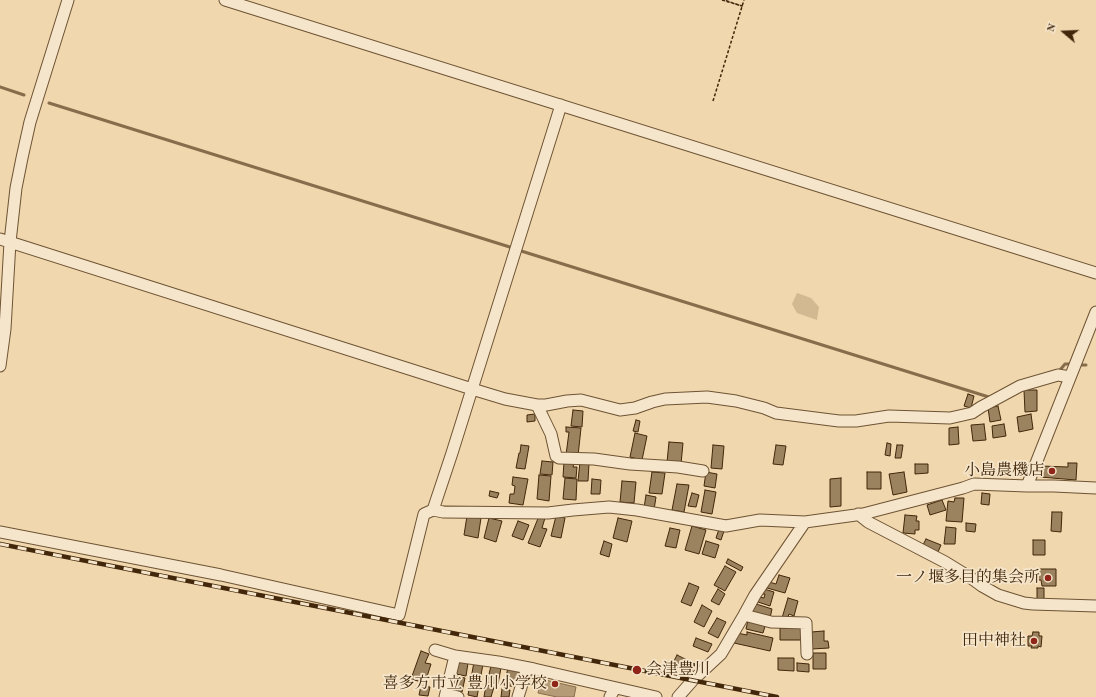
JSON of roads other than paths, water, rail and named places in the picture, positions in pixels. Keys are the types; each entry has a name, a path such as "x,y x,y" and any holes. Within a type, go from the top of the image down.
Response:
{"street":[{"path":"0,366 5,329 5,241 30,122 68,0"},
{"path":"225,0 1096,273"},
{"path":"433,510 561,105"},
{"path":"5,241 472,389 505,399 537,405 581,400 620,410 635,408 665,399 707,397 736,401 764,408 776,413 839,421 856,422 889,416 950,418 972,413 1020,386 1058,375 1070,377"},
{"path":"1027,486 1096,312"},
{"path":"537,405 551,434 556,456 560,458 594,459 630,464 678,466 703,470"},
{"path":"0,532 221,576 399,615 424,514 433,510 442,512 548,513 610,507 637,510 726,526 760,520 805,522 858,514 974,484 1096,488"},
{"path":"858,514 868,522 945,562 998,595 1024,603 1096,606"},
{"path":"678,697 692,680 721,654 755,595 805,522"},
{"path":"744,615 771,622 806,623 807,654"},
{"path":"435,650 455,656 527,668 613,692 656,697"},
{"path":"455,656 445,696 458,697"},
{"path":"518,697 527,668"}],"waterway":[{"path":"0,87 24,95"},
{"path":"49,103 513,248"},
{"path":"518,250 992,398"},
{"path":"1057,371 1060,370 1065,364 1072,364"},
{"path":"1078,365 1086,365"}],"railway":[{"path":"0,544 777,697"}],"place":[{"name":"小島農機店","path":"1052,471"},
{"name":"一ノ堰多目的集会所","path":"1048,578"},
{"name":"田中神社","path":"1034,641"},
{"name":"会津豊川","path":"637,670"},
{"name":"喜多方市立 豊川小学校","path":"555,684"}]}
